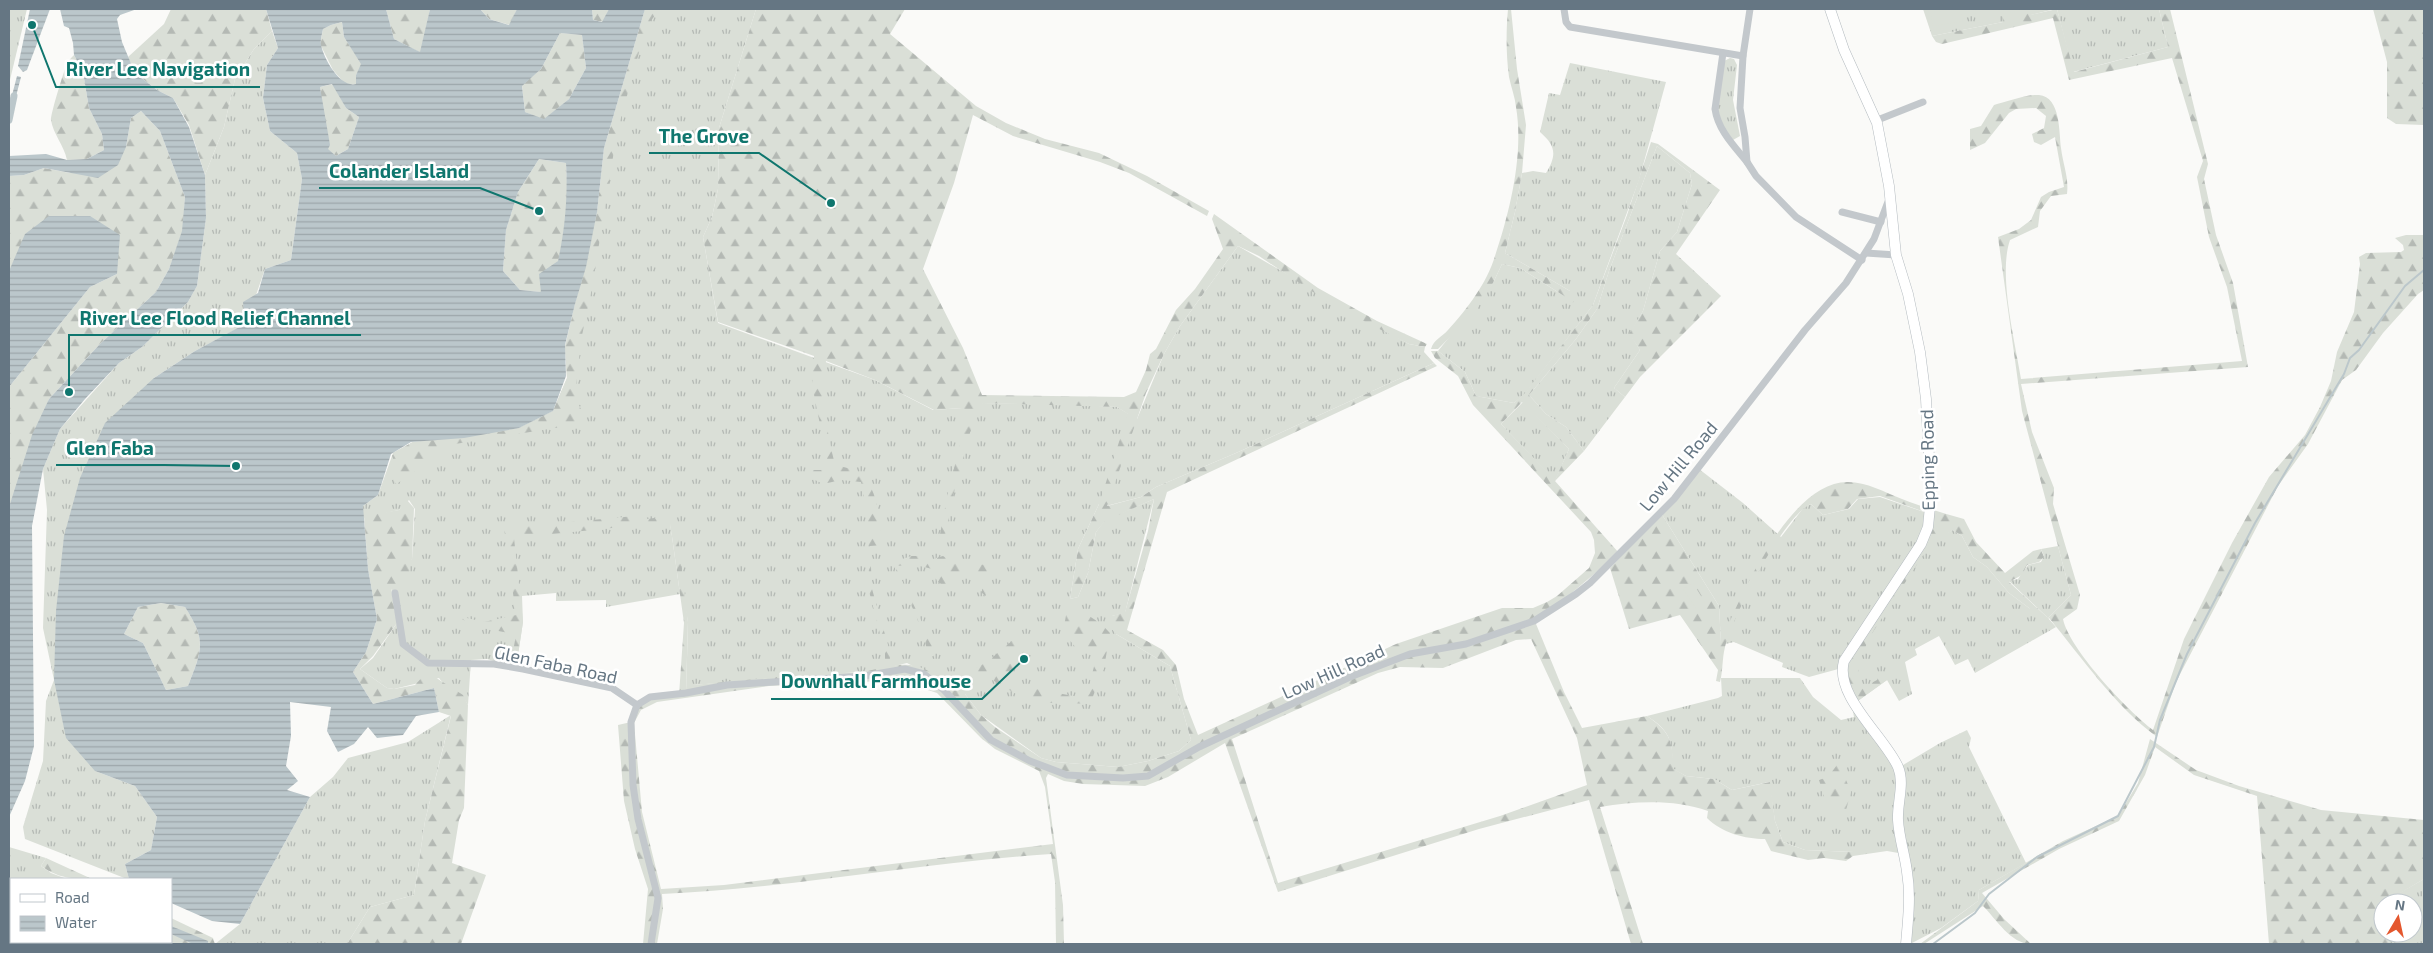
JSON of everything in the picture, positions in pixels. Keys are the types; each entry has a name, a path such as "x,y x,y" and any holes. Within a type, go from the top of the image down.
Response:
{"main road":[{"name":"Epping Road","path":"1830,9 1844,50 1875,121 1883,149 1896,255 1908,294 1922,364 1929,448 1930,514 1921,544 1844,661 1842,675 1855,703 1893,758 1900,772 1898,829 1908,872 1910,896 1906,944"}],"street":[{"path":"1564,9 1564,18 1570,27 1743,56"},
{"path":"1747,162 1746,137 1740,108 1743,56 1750,9"},
{"path":"1723,53 1715,109 1720,126 1756,176 1796,216 1864,256 1896,255"},
{"path":"1875,121 1923,102"},
{"path":"1731,143 1746,137"},
{"name":"Low Hill Road","path":"637,705 650,697 686,693 727,685 864,676 905,669 924,674 944,690 991,740 1030,761 1067,775 1123,778 1148,776 1199,747 1350,677 1410,654 1466,644 1534,621 1576,594 1674,499 1864,256 1881,222 1889,199"},
{"path":"1842,212 1881,222"},
{"name":"Glen Faba Road","path":"395,593 403,644 428,663 494,664 523,669 612,688 637,705"},
{"path":"637,705 631,722 633,785 638,819 658,898 651,944"}],"green space":[{"path":"9,9 27,9 9,84"},
{"path":"171,9 266,9 272,31 254,49 235,79 224,127 205,175 189,125 173,98 157,90 135,73 128,57 164,24"},
{"path":"386,9 430,9 421,53 394,39"},
{"path":"480,9 517,9 510,25 489,19"},
{"path":"592,9 609,9 603,22 593,20"},
{"path":"645,9 756,9 719,128 718,189 712,217 703,237 718,323 875,380 933,410 962,408 983,403 1063,404 1117,407 1137,419 1164,354 1180,326 1238,246 1409,344 1425,347 1424,352 1434,363 1236,453 1156,487 1141,497 1106,506 1099,504 1078,549 1070,599 1078,597 1088,573 1096,532 1105,520 1154,499 1125,613 1112,616 1116,634 1170,666 1191,740 1179,751 1148,761 1118,767 1056,762 1041,758 981,715 965,694 907,663 869,672 820,674 694,685 691,693 686,693 688,622 670,522 680,594 606,607 606,600 556,601 556,593 522,596 523,622 516,668 487,659 471,660 468,705 462,697 439,678 394,689 387,688 360,669 373,658 397,623 391,588 412,559 415,509 409,500 399,510 363,518 363,506 378,495 393,453 413,442 519,428 553,411 567,378 565,347"},
{"path":"645,9 660,9 646,27 617,132 592,288 581,340 575,398 586,418 574,425 455,444 395,485 393,453 413,442 464,438 519,428 553,411 567,378 565,347 586,267 597,212 604,148"},
{"path":"756,9 905,9 890,34 976,106 1006,123 1045,139 1099,153 1147,176 1209,211 1207,216 1129,173 1100,162 1013,136 973,115 954,183 923,269 963,348 982,395 1124,397 1136,392 1146,370 1150,354 1156,349 1176,310 1195,289 1223,249 1212,219 1214,214 1318,288 1377,321 1427,344 1425,347 1409,344 1334,306 1259,256 1238,246 1180,326 1164,354 1146,393 1107,506 1141,497 1156,487 1236,453 1434,363 1437,366 1167,492 1127,630 1163,650 1176,665 1184,699 1198,735 1396,644 1502,608 1533,608 1557,596 1589,568 1595,553 1591,532 1473,405 1458,376 1435,358 1431,351 1438,351 1465,372 1476,396 1514,403 1525,393 1593,305 1627,215 1651,142 1658,144 1720,190 1676,254 1721,296 1640,377 1625,397 1614,388 1640,350 1629,334 1643,311 1660,251 1677,232 1692,184 1690,173 1657,146 1609,271 1597,309 1576,339 1529,395 1546,414 1566,427 1584,451 1555,481 1619,553 1567,597 1534,619 1564,692 1582,728 1647,716 1666,732 1671,744 1674,769 1686,776 1714,779 1732,790 1770,782 1775,821 1783,842 1805,850 1853,852 1853,856 1846,861 1824,858 1808,860 1771,851 1765,839 1750,838 1727,831 1707,818 1708,811 1682,804 1641,802 1600,807 1643,944 1631,944 1589,800 1479,829 1278,892 1225,743 1168,777 1145,786 1083,784 1064,781 1048,774 1046,778 1063,905 1064,944 1056,944 1055,882 1051,854 954,863 760,886 662,894 663,909 657,944 643,944 648,889 635,849 624,801 618,725 631,722 637,705 651,697 679,695 684,623 670,522 514,538 523,622 516,668 512,657 516,635 480,627 462,619 467,618 484,622 516,615 504,528 635,516 638,520 671,516 677,528 688,622 686,693 691,693 693,685 818,673 859,673 885,667 885,653 869,591 868,518 861,482 841,480 823,484 811,478 809,470 822,470 828,464 812,385 814,356 718,322 703,237 712,217 718,189 719,128","holes":["826,361 875,380 934,410 962,408 961,440 952,477 959,477 968,437 983,403 1117,407 1128,414 1099,504 1078,549 1070,599 1078,597 1088,573 1096,532 1105,521 1154,499 1148,531 1125,612 1112,616 1105,621 1116,634 1170,666 1191,740 1179,751 1148,761 1118,767 1056,762 1041,758 995,727 981,715 965,694 967,687 978,676 995,681 1027,699 1054,703 1090,704 1104,668 1110,633 1096,620 1073,610 1067,610 1063,632 1077,649 1097,655 1090,682 1090,693 1084,698 1020,686 1012,673 1027,645 1013,640 987,662 947,683 920,667 907,665 890,666 890,652 872,589 870,546 883,545 877,506 874,495 865,478 855,471 835,465 825,413","1522,402 1569,449 1555,480 1501,424","1531,639 1577,738 1587,785 1500,816 1278,883 1232,739 1378,673 1400,667 1443,668 1516,640","883,681 904,682 937,693 981,738 995,749 1039,771 1045,787 1053,844 724,885 661,889 642,812 634,723 641,710 657,702 769,686"]},
{"path":"1508,9 1511,9 1517,69 1526,125 1522,173 1505,253 1570,291 1574,295 1574,302 1568,303 1564,296 1520,268 1502,264 1475,312 1438,349 1431,349 1482,286 1501,239 1510,201 1517,163 1518,125 1508,69"},
{"path":"1923,9 2055,9 2003,22 1932,36"},
{"path":"1930,9 1961,9 1963,21 1933,26"},
{"path":"1975,9 2000,9 2000,22 1976,23"},
{"path":"2001,9 2038,9 2030,15 2057,9 2074,72 2168,47 2159,9 2170,9 2208,164 2204,179 2216,235 2233,283 2248,367 2021,384 2032,432 2054,488 2053,504 2080,595 2077,609 2063,619 2076,646 2101,679 2129,709 2153,730 2184,639 2232,543 2269,477 2305,435 2320,407 2331,381 2337,352 2354,312 2360,264 2359,257 2366,253 2401,252 2404,250 2403,245 2395,238 2406,235 2424,235 2424,290 2418,294 2383,333 2356,370 2342,380 2308,444 2278,486 2176,682 2157,737 2113,696 2049,618 2044,624 2029,608 2009,593 1987,567 1973,557 1962,536 1953,530 1929,546 1869,638 1858,666 1860,689 1877,680 1881,672 1887,680 1855,703 1842,667 1907,566 1930,514 1880,496 1857,499 1848,509 1823,515 1811,504 1800,512 1787,527 1760,568 1738,613 1725,647 1720,682 1716,681 1718,670 1680,615 1629,629 1610,568 1661,513 1719,606 1721,643 1754,572 1787,521 1806,500 1827,487 1855,482 1917,505 1964,519 1976,542 2005,573 2033,551 2041,549 2044,557 2039,562 2027,565 2022,575 2009,582 2048,618 2071,595 2022,411 1998,237 2019,229 2031,220 2041,197 2064,187 2055,137 2041,145 2034,142 2032,134 2044,128 2046,116 2036,108 2016,109 2009,113 1985,143 1970,150 1970,129 1981,126 1994,105 2034,95 2046,97 2051,102 2058,117 2067,182 2067,194 2051,196 2040,211 2038,227 2010,240 2007,254 2007,289 2021,379 2242,361 2227,287 2209,237 2197,177 2203,161 2172,58 2069,80 2053,18 1942,44 1936,42 1932,36 2003,22"},
{"path":"2057,9 2159,9 2168,47 2073,72"},
{"path":"2373,9 2424,9 2424,125 2396,124 2387,118 2387,62"},
{"path":"342,22 344,37 362,64 356,75 356,84 346,85 333,70 320,44 323,29"},
{"path":"272,31 278,48 267,65 263,98 270,131 297,153 302,179 291,260 265,269 246,324 195,351 154,378 95,771 135,786 157,817 151,850 125,864 129,878 124,878 25,839 23,827 43,761 46,701 54,680 43,628 47,510 43,469 60,429 119,363 142,347 188,302 197,286 206,218 205,175 224,127 235,79 254,49"},
{"path":"560,33 582,35 586,68 569,99 544,120 525,112 522,85 541,69"},
{"path":"74,55 83,72 89,108 102,134 104,150 87,159 67,160 64,149 54,130 51,117 65,68"},
{"path":"1730,58 1734,59 1737,65 1733,100 1740,136 1733,140 1716,117 1724,61"},
{"path":"1570,63 1666,82 1639,180 1593,305 1525,394 1514,403 1476,396 1465,372 1438,351 1493,283 1502,264 1520,268 1564,296 1570,291 1505,253 1522,173 1533,171 1546,173 1552,161 1552,146 1540,132 1549,93 1560,95"},
{"path":"333,84 346,108 359,117 348,149 336,156 327,149 320,87"},
{"path":"141,111 160,131 185,197 183,231 169,269 156,292 99,345 49,399 9,507 9,387 90,287 117,274 14,261 9,271 9,176 24,175 44,168 70,173 126,147 131,118"},
{"path":"1657,146 1690,173 1692,184 1677,232 1660,251 1643,311 1630,334 1640,350 1614,388 1625,397 1584,451 1566,427 1546,414 1529,395 1576,339 1597,309 1609,271"},
{"path":"539,159 566,163 567,187 566,225 562,249 558,261 541,292 520,290 503,271 506,230 518,192"},
{"path":"1523,402 1569,449 1555,481 1501,424"},
{"path":"1699,469 1743,503 1781,537 1804,507 1811,504 1823,515 1849,509 1858,499 1880,497 1930,514 1943,535 1953,530 1962,536 1973,557 1987,567 2009,593 2029,608 2048,618 2056,627 1975,673 1968,659 1955,665 1939,636 1915,649 1917,655 1905,662 1912,694 1899,701 1887,680 1855,703 1898,768 1940,743 1967,730 1971,738 1969,747 2026,863 1979,890 1978,901 1941,928 1912,943 1907,928 1904,854 1887,851 1853,856 1853,852 1805,850 1783,842 1775,821 1769,782 1732,790 1714,779 1686,776 1673,769 1669,738 1661,727 1647,716 1722,696 1721,678 1800,678 1813,697 1841,720 1854,717 1852,706 1838,676 1842,668 1809,677 1782,667 1783,663 1734,642 1721,645 1719,606 1661,513"},
{"path":"950,482 956,483 942,551 937,550"},
{"path":"407,500 414,508 412,559 406,582 391,589 397,623 373,656 360,669 387,688 394,689 415,685 427,672 463,695 468,705 464,808 459,820 452,863 486,875 461,944 347,944 370,907 414,895 425,821 451,716 439,712 434,688 373,704 353,672 366,652 377,619 368,569 364,516 399,510"},
{"path":"2058,546 2071,595 2048,618 2009,581 2018,579 2028,565 2041,562 2044,556 2041,549"},
{"path":"911,556 921,556 934,564 936,558 943,556 954,562 987,565 990,572 985,589 986,596 982,593 982,575 971,570 957,574 945,587 937,581 932,569 917,565 895,566 930,639 935,655 931,657 927,652 924,634 894,566 900,560"},
{"path":"1693,583 1706,604 1697,610 1683,589"},
{"path":"161,603 185,607 197,629 200,646 199,654 188,686 166,690 143,643 124,634 138,607"},
{"path":"451,715 425,821 414,895 370,907 347,944 215,944 240,924 310,797 333,777 348,758 408,742"},
{"path":"2150,739 2196,770 2239,786 2321,810 2424,820 2424,879 2400,893 2373,893 2373,943 2388,944 2269,944 2257,796 2194,775 2155,747 2145,775 2119,821 2059,849 1982,893 2004,919 2031,944 2017,940 2010,935 1983,906 1924,944 1920,944 1978,901 1979,890 2063,841 2118,816 2138,783"},
{"path":"1840,761 1847,767 1844,775 1851,792 1846,810 1828,809 1819,780 1828,777"},
{"path":"9,847 46,858 41,866 51,873 64,878 10,878 10,943 175,944 9,944"},
{"path":"46,858 90,878 71,878 53,873 41,866"},
{"path":"2424,879 2424,944 2388,944 2423,943 2423,893 2400,893"},
{"path":"172,918 213,938 215,944 172,943"}],"water":[{"path":"30,9 50,9 27,70 23,72 18,66"},
{"path":"60,9 137,9 120,15 117,19 122,42 135,73 157,90 173,98 189,127 205,175 206,218 197,286 188,302 142,347 119,363 85,399 60,429 43,469 32,526 34,746 25,781 9,817 9,507 32,435 49,399 99,345 156,292 169,269 182,231 185,197 160,131 141,111 131,118 126,147 118,165 98,178 44,168 24,175 9,176 9,156 46,154 67,160 87,159 104,150 102,134 89,108 83,72 74,55 69,28 64,26"},
{"path":"266,9 386,9 394,39 420,52 430,9 480,9 489,19 509,25 517,9 592,9 593,20 602,22 609,9 645,9 604,148 597,212 586,267 565,345 566,376 553,411 519,428 464,438 411,442 391,454 378,495 363,506 368,569 377,619 366,652 353,672 373,704 434,688 439,712 416,716 403,735 377,738 368,727 354,744 338,752 327,731 331,707 290,702 291,736 286,766 298,781 287,790 310,797 240,924 212,921 172,903 172,878 129,878 125,864 151,850 157,817 135,786 95,771 66,738 54,680 56,611 64,536 80,478 105,423 154,378 195,351 245,324 243,302 258,293 265,269 291,260 302,179 297,153 270,131 263,98 267,65 278,48","holes":["342,22 344,37 361,64 356,75 356,84 344,82 339,77 325,58 321,45 323,29","560,33 582,35 586,68 569,99 544,119 525,112 522,86 541,69","332,84 346,108 359,117 348,149 336,156 328,149 330,145 320,87","539,159 566,163 564,225 558,261 539,274 541,292 520,290 503,271 506,230 518,192","161,603 185,607 197,629 200,646 197,663 188,686 166,690 143,643 124,634 138,607"]},
{"path":"17,76 21,77 14,104 10,103"},
{"path":"49,216 90,216 120,235 117,274 90,287 9,387 9,271 25,234"},
{"path":"172,926 208,941 208,944 193,944 172,934"}],"waterway":[{"path":"9,120 14,96"},
{"path":"1933,944 1975,913 1989,894 2037,857 2118,816 2154,747 2160,720 2187,654 2255,523 2344,374 2350,358 2359,350 2405,286 2424,270"}],"place":[{"name":"River Lee Navigation","path":"32,25"},
{"name":"The Grove","path":"831,203"},
{"name":"Colander Island","path":"539,211"},
{"name":"River Lee Flood Relief Channel","path":"69,392"},
{"name":"Glen Faba","path":"236,466"},
{"name":"Downhall Farmhouse","path":"1024,659"}]}
